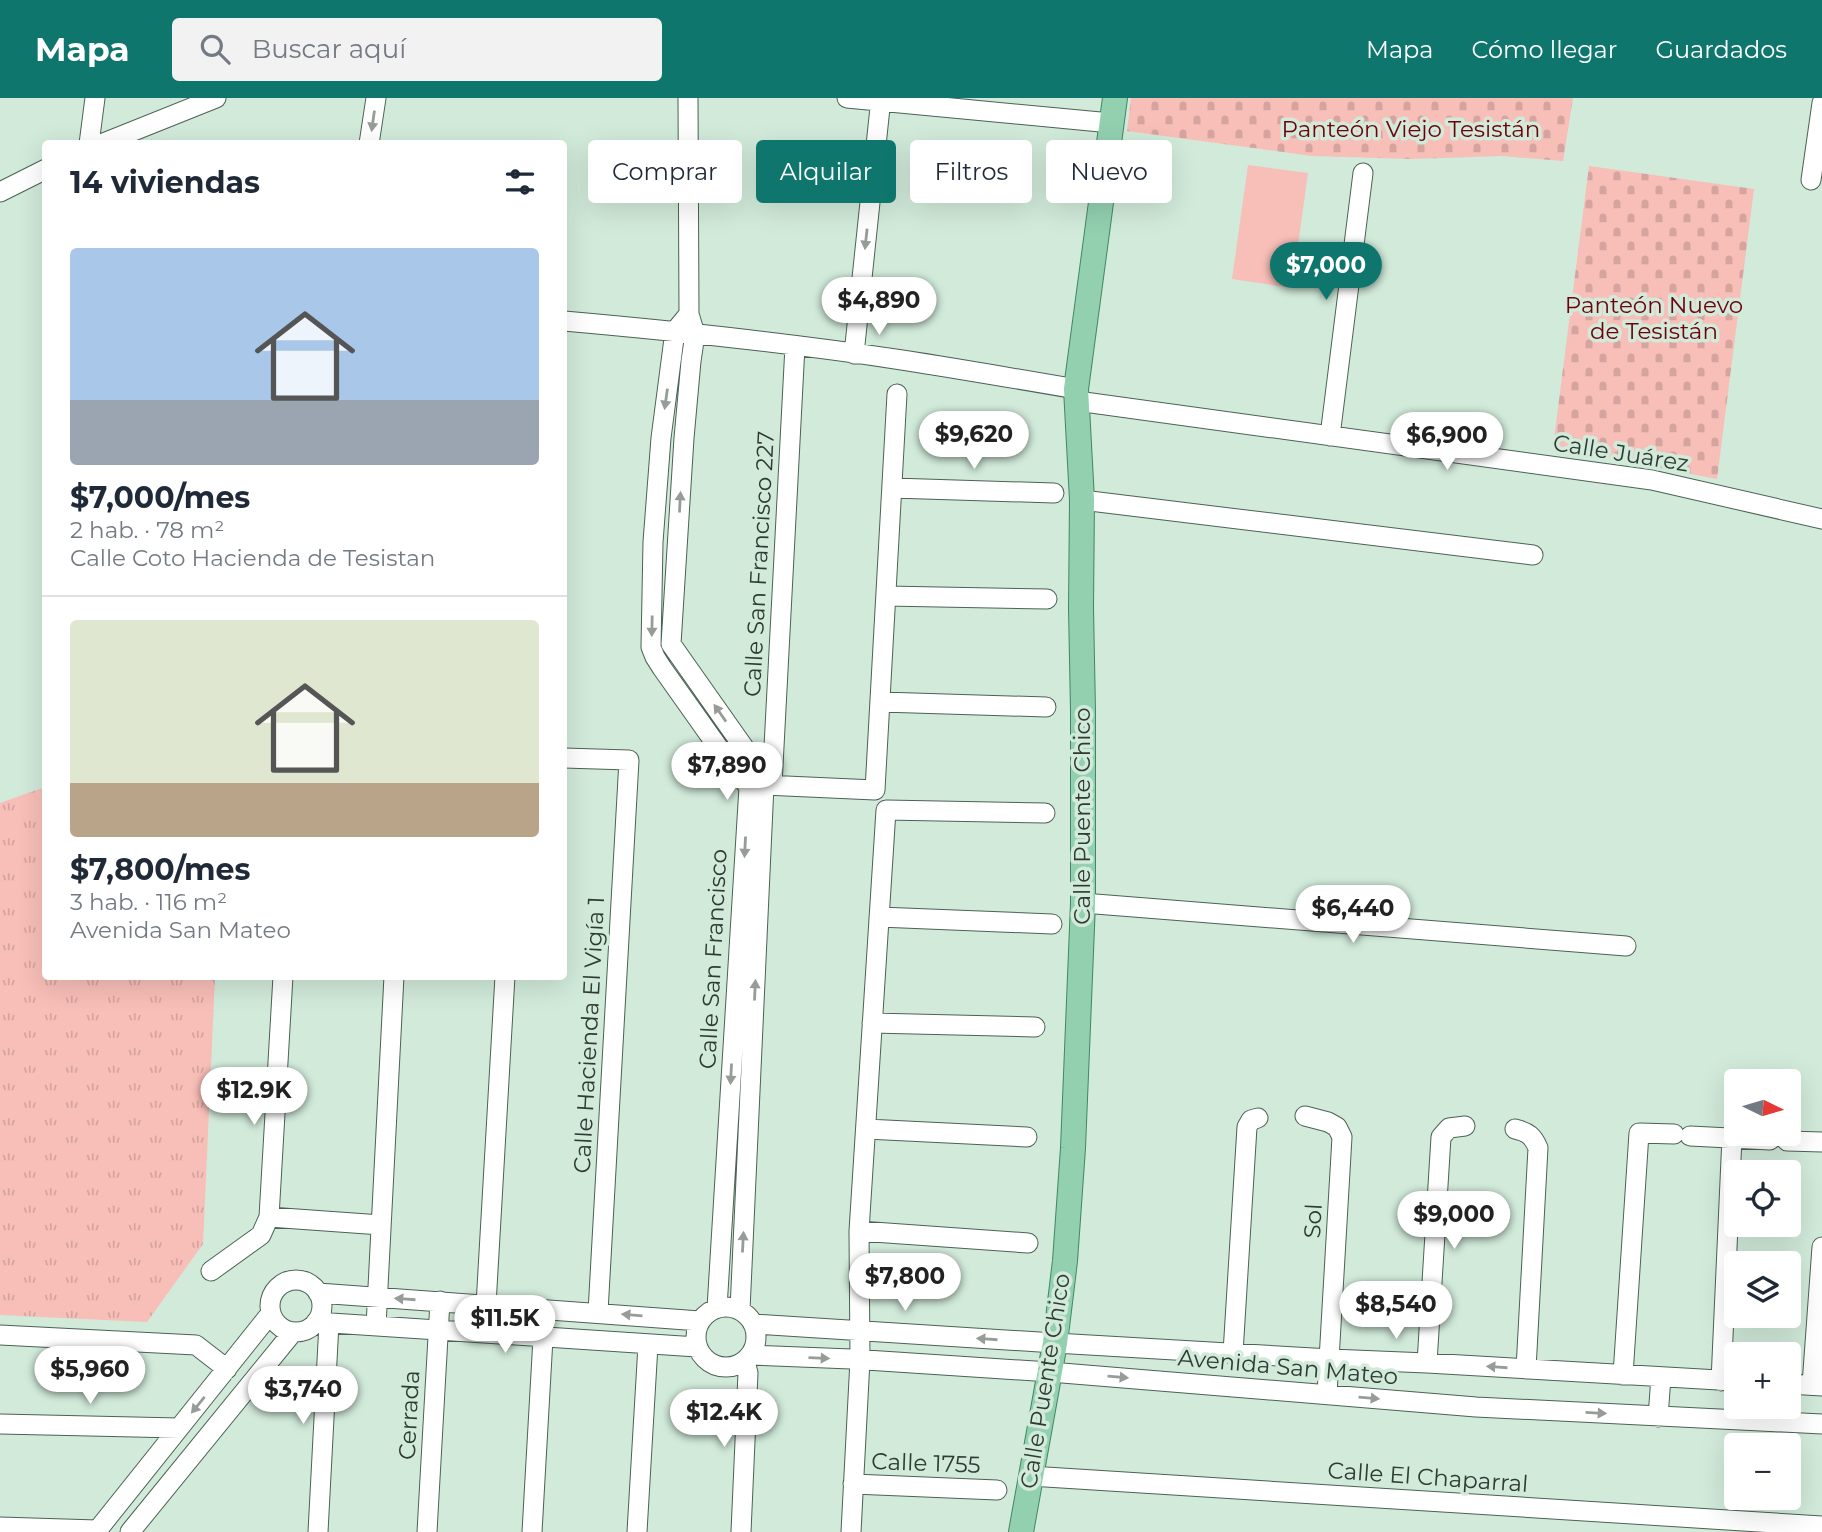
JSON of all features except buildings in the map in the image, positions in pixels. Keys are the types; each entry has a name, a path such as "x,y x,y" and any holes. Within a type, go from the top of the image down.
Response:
{"main road":[{"name":"Calle Puente Chico","path":"1021,1532 1055,1343 1065,1261 1073,1148 1083,904 1080,608 1082,500 1077,395 1115,98"}],"street":[{"path":"90,140 95,98"},
{"path":"111,140 216,98"},
{"path":"370,140 376,98"},
{"path":"688,98 689,314 661,438 653,542 651,647 655,657 730,764 761,786 875,790 897,394"},
{"path":"847,98 1111,123"},
{"path":"854,354 881,100"},
{"path":"1811,180 1822,103"},
{"path":"0,192 42,171"},
{"path":"1330,436 1363,173"},
{"name":"Calle Juárez","path":"567,321 900,360 1077,395 1330,436 1651,480 1822,519"},
{"path":"655,657 671,643 691,361 685,333"},
{"name":"Calle San Francisco 227","path":"761,786 795,346"},
{"path":"661,438 684,438"},
{"path":"892,488 1054,493"},
{"path":"1082,500 1533,555"},
{"path":"653,542 677,543"},
{"path":"886,596 1047,599"},
{"name":"Calle San Francisco","path":"671,643 759,769 761,786 747,1317"},
{"path":"881,702 1046,707"},
{"name":"Calle Hacienda El Vigía 1","path":"567,758 629,760 598,1312"},
{"name":"Calle San Francisco","path":"717,1308 761,786"},
{"path":"851,1532 860,1360 859,1231 886,810 1045,813"},
{"path":"1083,904 1626,946"},
{"path":"879,917 1052,924"},
{"path":"211,1271 261,1235 269,1217 283,980"},
{"path":"376,1326 394,980"},
{"path":"486,1304 505,980"},
{"path":"872,1023 1035,1027"},
{"name":"Sol","path":"1305,1116 1338,1127 1342,1137 1327,1394"},
{"path":"1233,1353 1247,1127 1251,1120 1258,1118"},
{"path":"1427,1363 1441,1137 1449,1128 1465,1126"},
{"path":"866,1129 1027,1137"},
{"path":"1515,1129 1527,1132 1538,1148 1526,1369"},
{"path":"1623,1375 1639,1133 1724,1137"},
{"path":"1801,1142 1822,1142"},
{"path":"1729,1342 1732,1146"},
{"path":"269,1217 381,1225"},
{"path":"859,1231 1028,1243"},
{"path":"1817,1385 1822,1247"},
{"path":"318,1532 323,1323 318,1293 312,1286 304,1281 285,1282 272,1295 271,1313 284,1329 293,1332 323,1323 697,1348 696,1334 700,1321 707,1313 717,1308"},
{"path":"318,1293 700,1321"},
{"name":"Cerrada","path":"427,1532 440,1301"},
{"name":"Avenida San Mateo","path":"717,1308 729,1307 747,1317 859,1330 1724,1381"},
{"path":"531,1532 548,1338 556,1309"},
{"path":"0,1527 96,1531 271,1313"},
{"path":"741,1532 748,1358 756,1340 747,1317"},
{"path":"130,1532 293,1332"},
{"path":"885,1361 889,1332"},
{"path":"0,1335 196,1345 227,1369"},
{"path":"637,1532 648,1345"},
{"name":"Avenida San Mateo","path":"697,1348 712,1365 723,1368 734,1367 748,1358 885,1361 1476,1407 1822,1424"},
{"path":"1658,1417 1661,1377"},
{"path":"0,1424 179,1428"},
{"name":"Calle El Chaparral","path":"1030,1476 1822,1526"},
{"name":"Calle 1755","path":"853,1484 997,1490"}],"green space":[{"name":"Panteón Viejo Tesistán","path":"1131,98 1573,98 1563,161 1502,156 1412,159 1312,156 1127,131"},
{"path":"1248,165 1308,173 1292,288 1232,279"},
{"name":"Panteón Nuevo de Tesistán","path":"1589,166 1754,189 1717,479 1553,447"},
{"path":"42,788 42,980 215,980 203,1244 147,1322 0,1315 0,803"}]}
